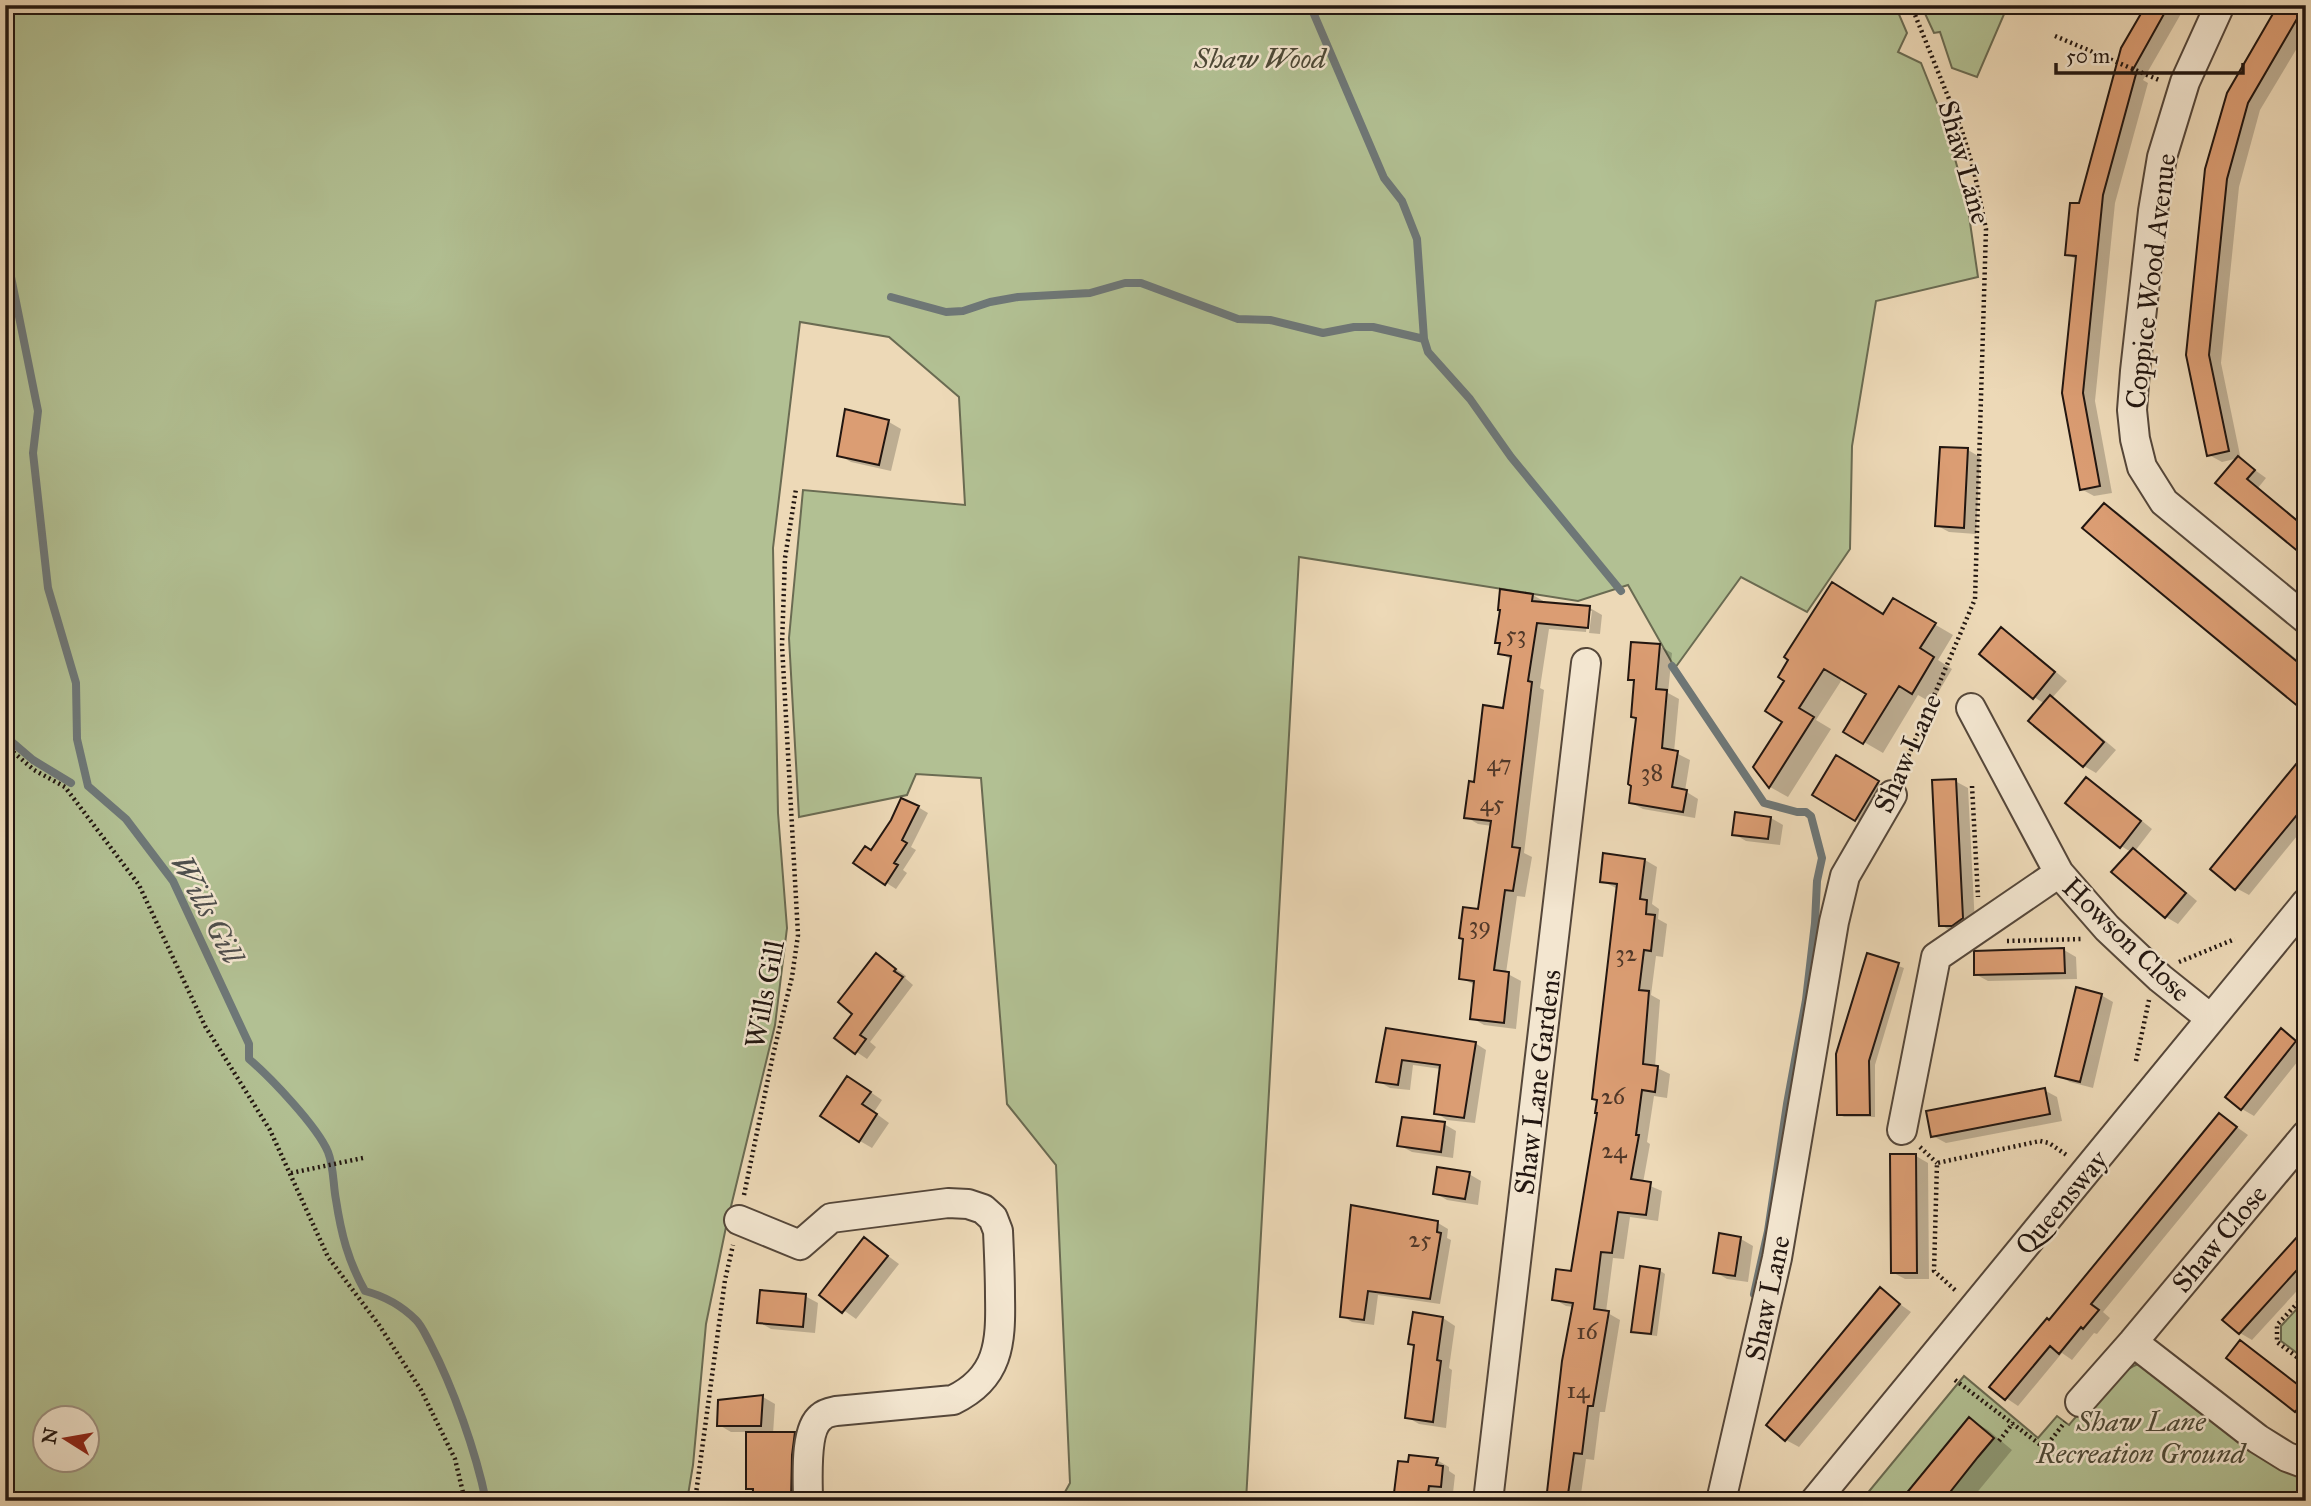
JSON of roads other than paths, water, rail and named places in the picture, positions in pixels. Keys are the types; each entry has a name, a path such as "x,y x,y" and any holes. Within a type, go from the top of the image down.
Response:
{"street":[{"name":"Coppice Wood Avenue","path":"2220,5 2185,82 2162,157 2152,211 2136,358 2132,410 2135,439 2142,467 2164,502 2306,619"},
{"name":"Shaw Lane Gardens","path":"1488,1501 1586,663"},
{"name":"Howson Close","path":"1971,708 2059,873 2107,928 2160,978 2210,1018"},
{"name":"Shaw Lane","path":"1721,1501 1777,1258 1834,922 1845,876 1892,795"},
{"path":"1902,1130 1936,957 2059,873"},
{"name":"Queensway","path":"1815,1501 2210,1018 2301,917"},
{"name":"Shaw Close","path":"2080,1402 2306,1135"},
{"path":"739,1220 800,1245 831,1218 948,1203 968,1203 983,1209 993,1218 999,1231 1001,1331 996,1357 984,1378 967,1393 953,1400 836,1411 823,1415 814,1424 810,1437 808,1501"},
{"path":"2133,1342 2258,1439 2287,1457 2306,1464"}],"waterway":[{"path":"1310,5 1384,178 1402,201 1417,239 1424,339"},
{"name":"Wills Gill","path":"5,247 38,411 33,453 48,588 76,683 77,739 88,786 126,819 173,881 249,1044 249,1059 293,1103 322,1141 330,1158 340,1224 354,1269 365,1291 399,1306 416,1320 424,1331 463,1420 486,1501"},
{"path":"891,297 946,312 963,311 1018,297 1090,293 1125,283 1141,283 1238,319 1270,320 1323,333 1354,327 1373,327 1424,339 1428,352 1470,399 1511,457 1621,591"},
{"path":"1672,666 1764,803 1806,812 1811,816 1822,858 1817,881 1806,1000 1768,1231 1754,1294"},
{"name":"Wills Gill","path":"5,736 33,760 71,783"}],"park label":[{"name":"Shaw Wood","path":"1260,58"},
{"name":"Shaw Lane Recreation Ground","path":"2141,1437"}]}
